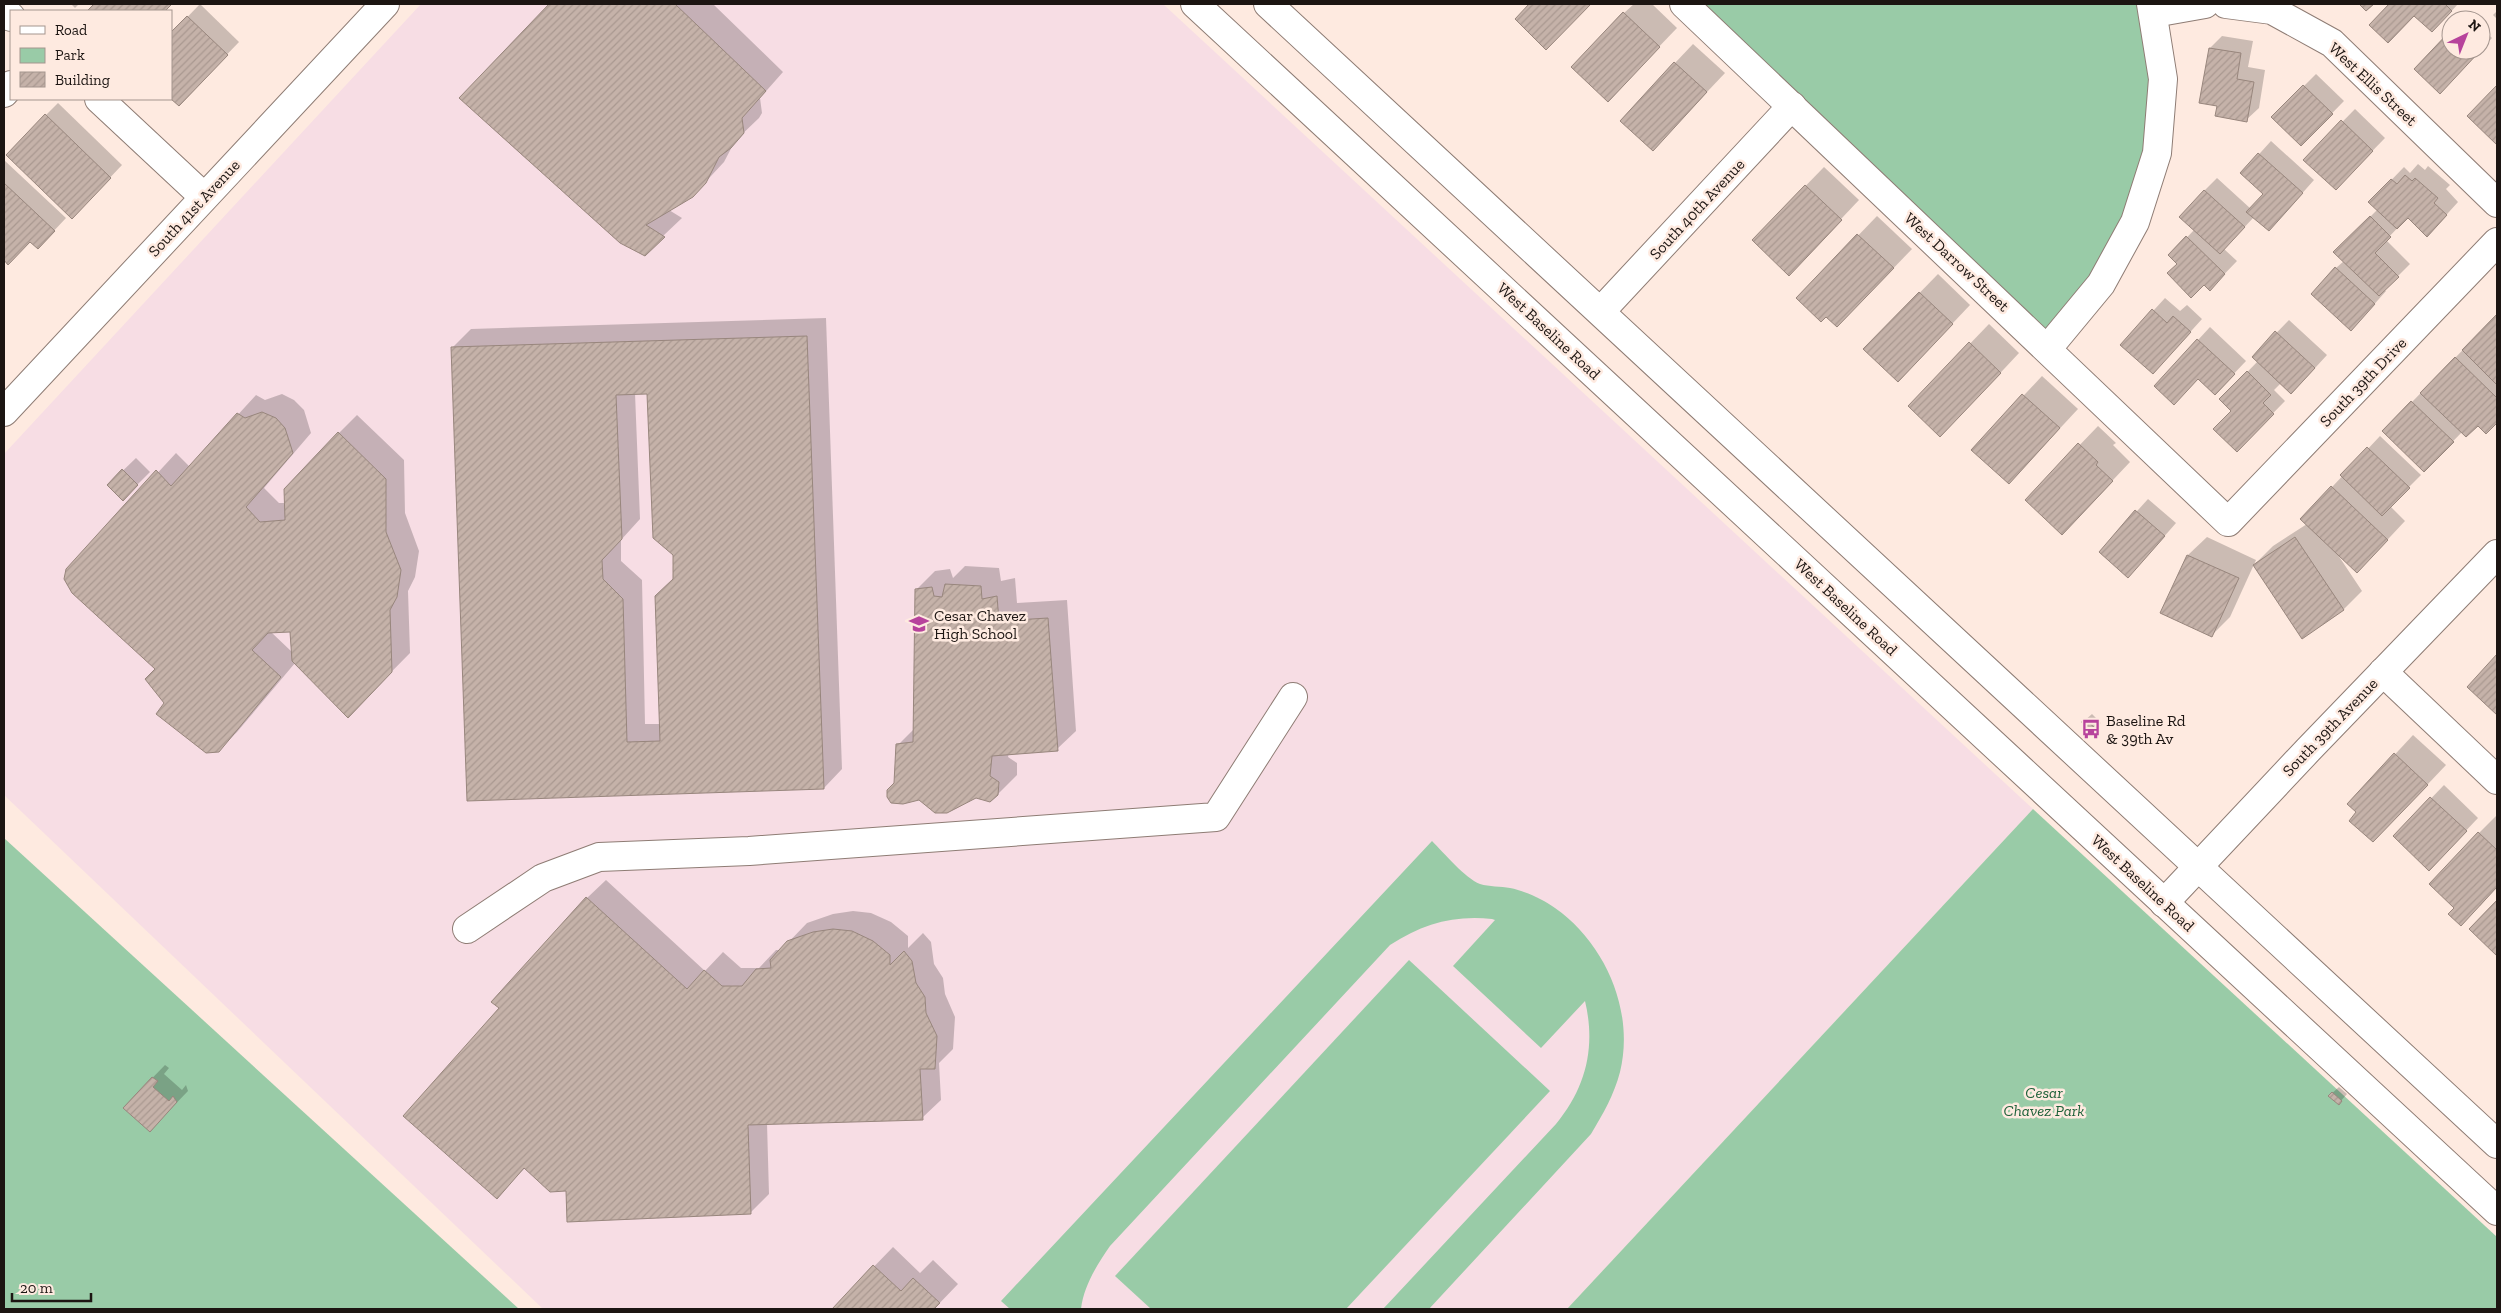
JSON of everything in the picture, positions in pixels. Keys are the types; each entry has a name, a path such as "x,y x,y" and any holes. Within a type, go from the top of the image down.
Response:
{"street":[{"name":"South 41st Avenue","path":"4,412 384,4"},
{"name":"West Baseline Road","path":"1195,4 2497,1211"},
{"path":"1268,4 2497,1144"},
{"name":"West Darrow Street","path":"1684,4 2048,348 2228,522"},
{"path":"2048,348 2101,284 2135,222 2157,153 2163,78 2153,8 2205,4"},
{"name":"West Ellis Street","path":"2226,4 2272,10 2332,43 2497,203"},
{"path":"100,100 204,196"},
{"name":"South 40th Avenue","path":"1601,311 1792,106"},
{"name":"South 39th Drive","path":"2228,522 2497,242"},
{"name":"South 39th Avenue","path":"2164,902 2497,554"},
{"path":"2383,672 2497,780"},
{"path":"467,929 543,878 599,857 749,851 1216,816 1292,697"}],"shaded area":[{"name":"Cesar Chavez High School","path":"421,4 1163,4 2033,809 1567,1309 543,1309 4,795 4,454"}],"green space":[{"path":"1684,4 2151,4 2163,79 2135,222 2048,348"},
{"name":"Cesar Chavez Park","path":"2033,809 2497,1237 2497,1309 1567,1309"},
{"path":"4,838 519,1309 4,1309"},
{"path":"1432,841 1461,871 1474,881 1484,885 1516,889 1534,896 1550,905 1573,923 1601,959 1612,980 1623,1026 1624,1049 1615,1089 1591,1134 1429,1309 1383,1309 1556,1124 1575,1096 1586,1066 1589,1051 1588,1018 1585,1001 1541,1048 1453,966 1495,920 1492,919 1464,918 1426,926 1390,945 1110,1246 1088,1284 1081,1309 1010,1309 1001,1301"},
{"path":"1409,960 1550,1091 1346,1309 1151,1309 1115,1276"}],"building":[{"path":"94,4 172,4 166,10 88,10"},
{"path":"549,4 675,4 766,91 742,118 744,133 731,148 719,157 706,183 693,197 646,225 665,237 645,256 620,243 459,98"},
{"path":"1529,4 1591,4 1546,50 1515,19"},
{"path":"2359,4 2374,4 2366,11"},
{"path":"2389,4 2445,4 2451,10 2441,10 2441,23 2432,32 2414,16 2388,43 2369,25"},
{"path":"1623,12 1660,47 1608,102 1571,67"},
{"path":"187,16 228,55 179,106 172,100 172,31"},
{"path":"2441,41 2441,60 2472,60 2440,94 2414,69"},
{"path":"2209,48 2241,53 2237,79 2254,82 2247,122 2215,116 2217,106 2199,103"},
{"path":"1674,62 1707,92 1653,151 1620,121"},
{"path":"2303,85 2333,114 2301,146 2271,117"},
{"path":"2497,85 2497,145 2467,116"},
{"path":"45,114 111,178 72,219 6,155"},
{"path":"2341,120 2373,151 2336,190 2303,160"},
{"path":"2258,153 2303,193 2269,231 2246,212 2263,194 2240,173"},
{"path":"2405,175 2412,181 2415,178 2438,198 2434,203 2447,215 2427,237 2408,218 2397,229 2368,202 2391,179 2397,184"},
{"path":"4,183 55,231 38,249 30,242 8,265 4,260"},
{"path":"1805,185 1842,220 1789,276 1752,240"},
{"path":"2204,190 2245,227 2220,254 2179,217"},
{"path":"2370,216 2391,237 2375,253 2399,277 2379,296 2333,252"},
{"path":"1857,234 1894,268 1837,327 1826,317 1821,322 1796,298"},
{"path":"2186,236 2225,274 2210,291 2204,285 2191,298 2167,273 2177,264 2168,255"},
{"path":"2335,267 2375,304 2351,331 2311,294"},
{"path":"1919,292 1953,324 1898,382 1863,349"},
{"path":"2152,309 2167,323 2173,316 2191,332 2153,374 2120,345"},
{"path":"2497,314 2497,385 2462,350"},
{"path":"2275,331 2315,368 2291,394 2252,357"},
{"path":"807,336 824,789 467,801 451,347","holes":["647,394 653,538 673,555 673,579 655,596 660,741 627,742 623,599 603,579 602,560 622,539 616,395"]},
{"path":"2197,339 2235,374 2215,395 2198,379 2174,405 2154,386"},
{"path":"1969,342 2001,373 1940,437 1908,406"},
{"path":"2455,357 2497,398 2497,423 2486,434 2478,426 2466,437 2420,393"},
{"path":"2247,371 2271,395 2263,403 2274,414 2237,452 2213,429 2231,411 2219,399"},
{"path":"2022,394 2060,428 2009,484 1971,450"},
{"path":"2411,401 2454,442 2424,472 2382,431"},
{"path":"262,412 276,418 285,428 293,453 246,507 260,522 285,520 284,489 338,432 386,479 386,532 401,570 397,597 390,610 392,672 348,718 292,661 290,632 268,633 252,650 281,677 219,752 206,753 156,714 164,703 145,679 155,669 72,593 64,579 66,569 156,470 171,486 237,413 245,418"},
{"path":"2078,443 2098,462 2096,465 2113,481 2062,535 2025,500"},
{"path":"2367,447 2410,488 2382,516 2340,475"},
{"path":"122,469 138,485 123,501 107,485"},
{"path":"2331,486 2388,540 2357,573 2300,519"},
{"path":"2135,510 2165,536 2128,578 2099,552"},
{"path":"2295,537 2344,610 2302,639 2253,565"},
{"path":"2187,555 2239,578 2212,637 2160,613"},
{"path":"945,584 981,586 982,599 997,596 999,621 1048,618 1058,751 992,756 990,776 999,782 998,795 990,802 976,798 947,813 935,813 919,800 903,804 891,803 887,797 887,790 894,783 896,744 913,742 915,589 932,587 934,596 942,597"},
{"path":"2497,654 2497,715 2467,687"},
{"path":"2085,719 2096,729 2092,733 2081,722"},
{"path":"2394,753 2428,785 2373,842 2349,821 2356,812 2347,804"},
{"path":"2430,797 2467,831 2429,871 2393,836"},
{"path":"2478,832 2497,850 2497,887 2461,926 2448,914 2454,908 2429,884"},
{"path":"586,897 687,989 704,970 722,986 742,986 756,969 771,968 770,960 787,941 813,932 833,929 852,931 873,941 890,955 890,965 904,951 912,961 916,983 925,997 926,1013 937,1036 935,1069 920,1069 923,1120 748,1125 751,1214 567,1222 566,1191 550,1192 524,1168 497,1199 403,1116 499,1008 491,1002"},
{"path":"2497,900 2497,956 2469,929"},
{"path":"152,1077 158,1081 153,1087 169,1101 173,1096 177,1102 150,1132 123,1108"},
{"path":"2332,1092 2342,1101 2339,1105 2328,1096"},
{"path":"873,1265 901,1291 913,1278 940,1303 934,1309 832,1309"}],"place":[{"name":"Cesar Chavez High School","path":"919,624"},
{"name":"Baseline Rd & 39th Av","path":"2091,729"}]}
